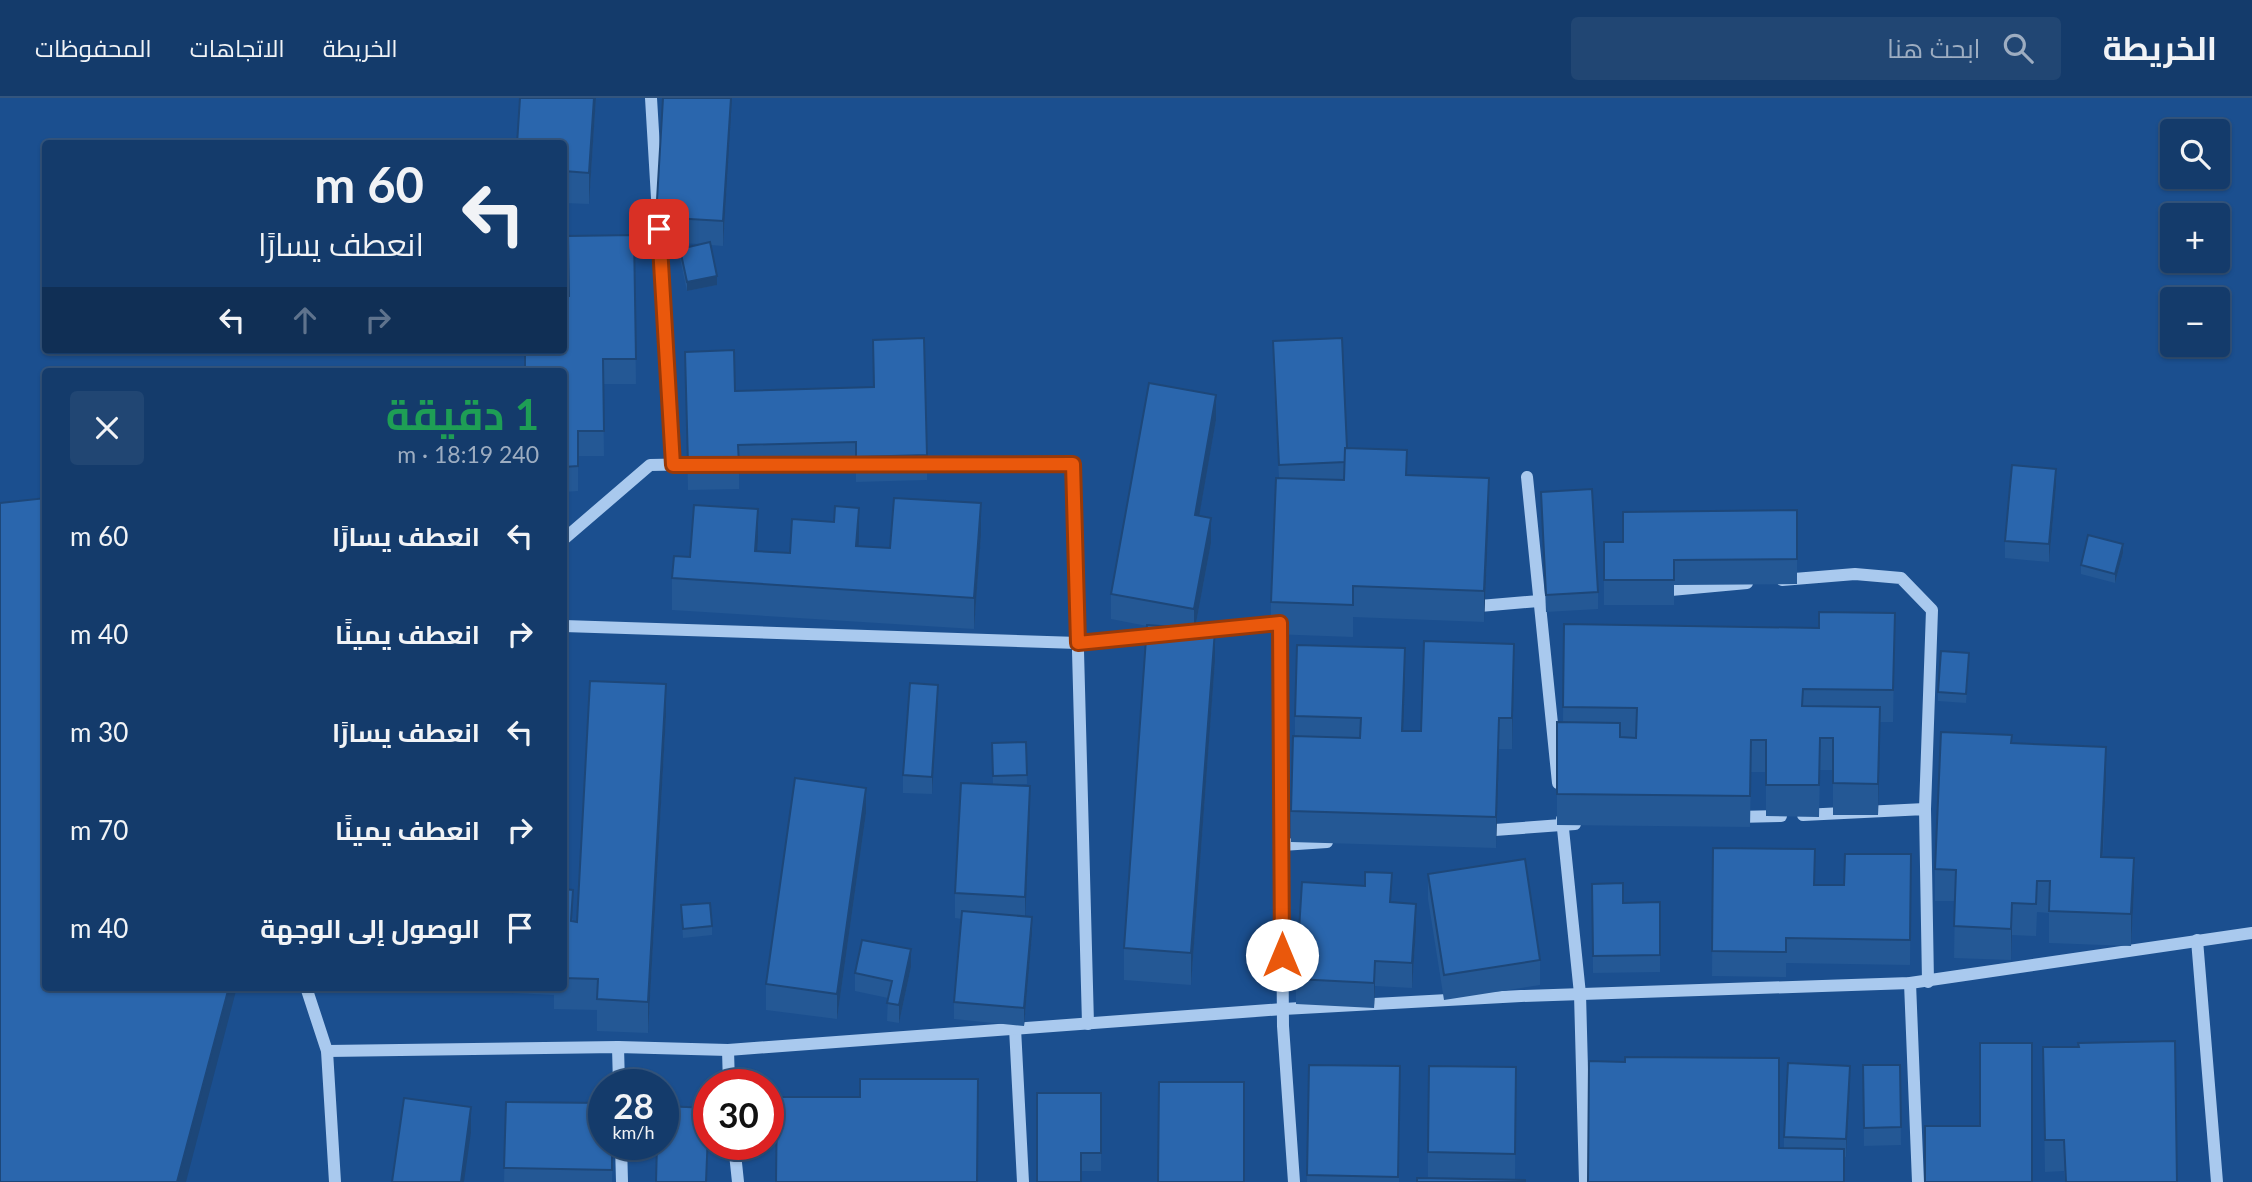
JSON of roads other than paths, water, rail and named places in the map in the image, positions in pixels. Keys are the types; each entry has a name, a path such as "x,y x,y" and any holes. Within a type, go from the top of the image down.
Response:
{"street":[{"path":"651,98 673,465"},
{"path":"567,536 650,464 714,464"},
{"path":"893,464 1073,464 1088,1024"},
{"path":"1527,477 1580,994 1585,1182"},
{"path":"1773,581 1855,574 1901,578 1932,610 1925,809 1928,982"},
{"path":"1649,592 1759,582"},
{"path":"1458,608 1581,597"},
{"path":"1280,609 1283,1010 1294,1182"},
{"path":"567,626 1078,643 1294,622"},
{"path":"1716,818 1925,809"},
{"path":"1469,832 1590,824"},
{"path":"1282,845 1335,841"},
{"path":"327,1051 618,1046 729,1050 1283,1010 1580,994 1928,982 2252,933"},
{"path":"2197,940 2217,1182"},
{"path":"1910,983 1918,1182"},
{"path":"307,991 327,1051 335,1182"},
{"path":"1015,1028 1023,1182"},
{"path":"618,1046 619,1069"},
{"path":"729,1050 729,1069"},
{"path":"621,1160 622,1182"},
{"path":"736,1160 738,1182"}]}
